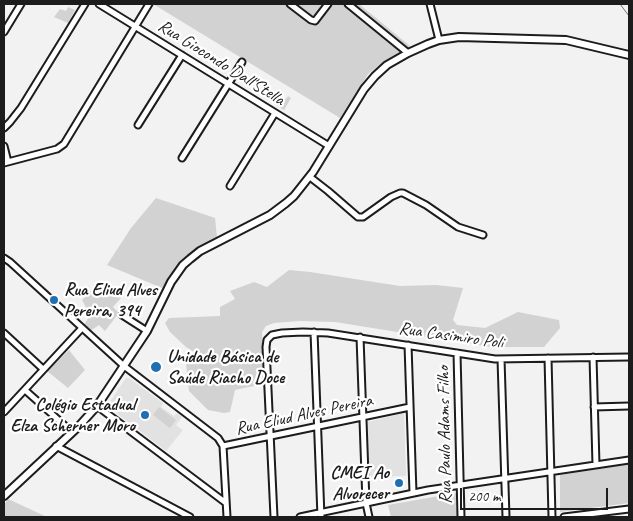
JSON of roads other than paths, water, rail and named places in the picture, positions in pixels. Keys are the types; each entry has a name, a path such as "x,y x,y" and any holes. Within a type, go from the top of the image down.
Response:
{"main road":[{"path":"5,492 86,419 97,406 147,331 175,277 190,259 205,248 279,209 294,196 310,177 369,82 387,65 408,53 439,40 469,37 561,40 629,55"}],"street":[{"path":"4,32 21,4"},
{"path":"4,128 21,108 85,4"},
{"name":"Rua Giocondo Dall'Stella","path":"99,4 329,146"},
{"path":"4,146 6,162 60,147 149,4"},
{"path":"290,4 315,21 328,4"},
{"path":"348,4 408,53"},
{"path":"430,4 439,40"},
{"path":"138,125 182,55"},
{"path":"182,158 242,62"},
{"path":"230,186 275,113"},
{"path":"310,177 358,217 364,217 391,197 403,193 426,205 458,227 484,236"},
{"name":"Rua Eliud Alves Pereira","path":"4,258 124,366 214,434 223,446 410,407"},
{"path":"122,315 147,331"},
{"path":"4,410 82,328"},
{"path":"314,332 321,515"},
{"path":"4,333 43,369"},
{"name":"Rua Casimiro Poli","path":"270,436 266,343 275,334 328,333 502,359 629,356"},
{"path":"360,337 366,503 369,517"},
{"path":"408,345 412,493"},
{"name":"Rua Paulo Adams Filho","path":"457,353 461,517"},
{"path":"593,357 596,465"},
{"path":"548,358 552,517"},
{"path":"502,359 506,517"},
{"path":"25,390 72,432"},
{"path":"97,406 226,503"},
{"path":"594,407 629,406"},
{"path":"270,436 274,517"},
{"path":"56,446 190,517"},
{"path":"223,446 227,517"},
{"path":"300,517 321,515 412,493 629,460"},
{"path":"564,517 598,515 629,509"}],"waterway":[{"path":"620,4 629,16"}],"place":[{"name":"Rua Eliud Alves Pereira, 394","path":"54,300"},
{"name":"Unidade Básica de Saúde Riacho Doce","path":"156,367"},
{"name":"Colégio Estadual Elza Scherner Moro","path":"145,415"},
{"name":"CMEI Ao Alvorecer","path":"399,483"}]}
